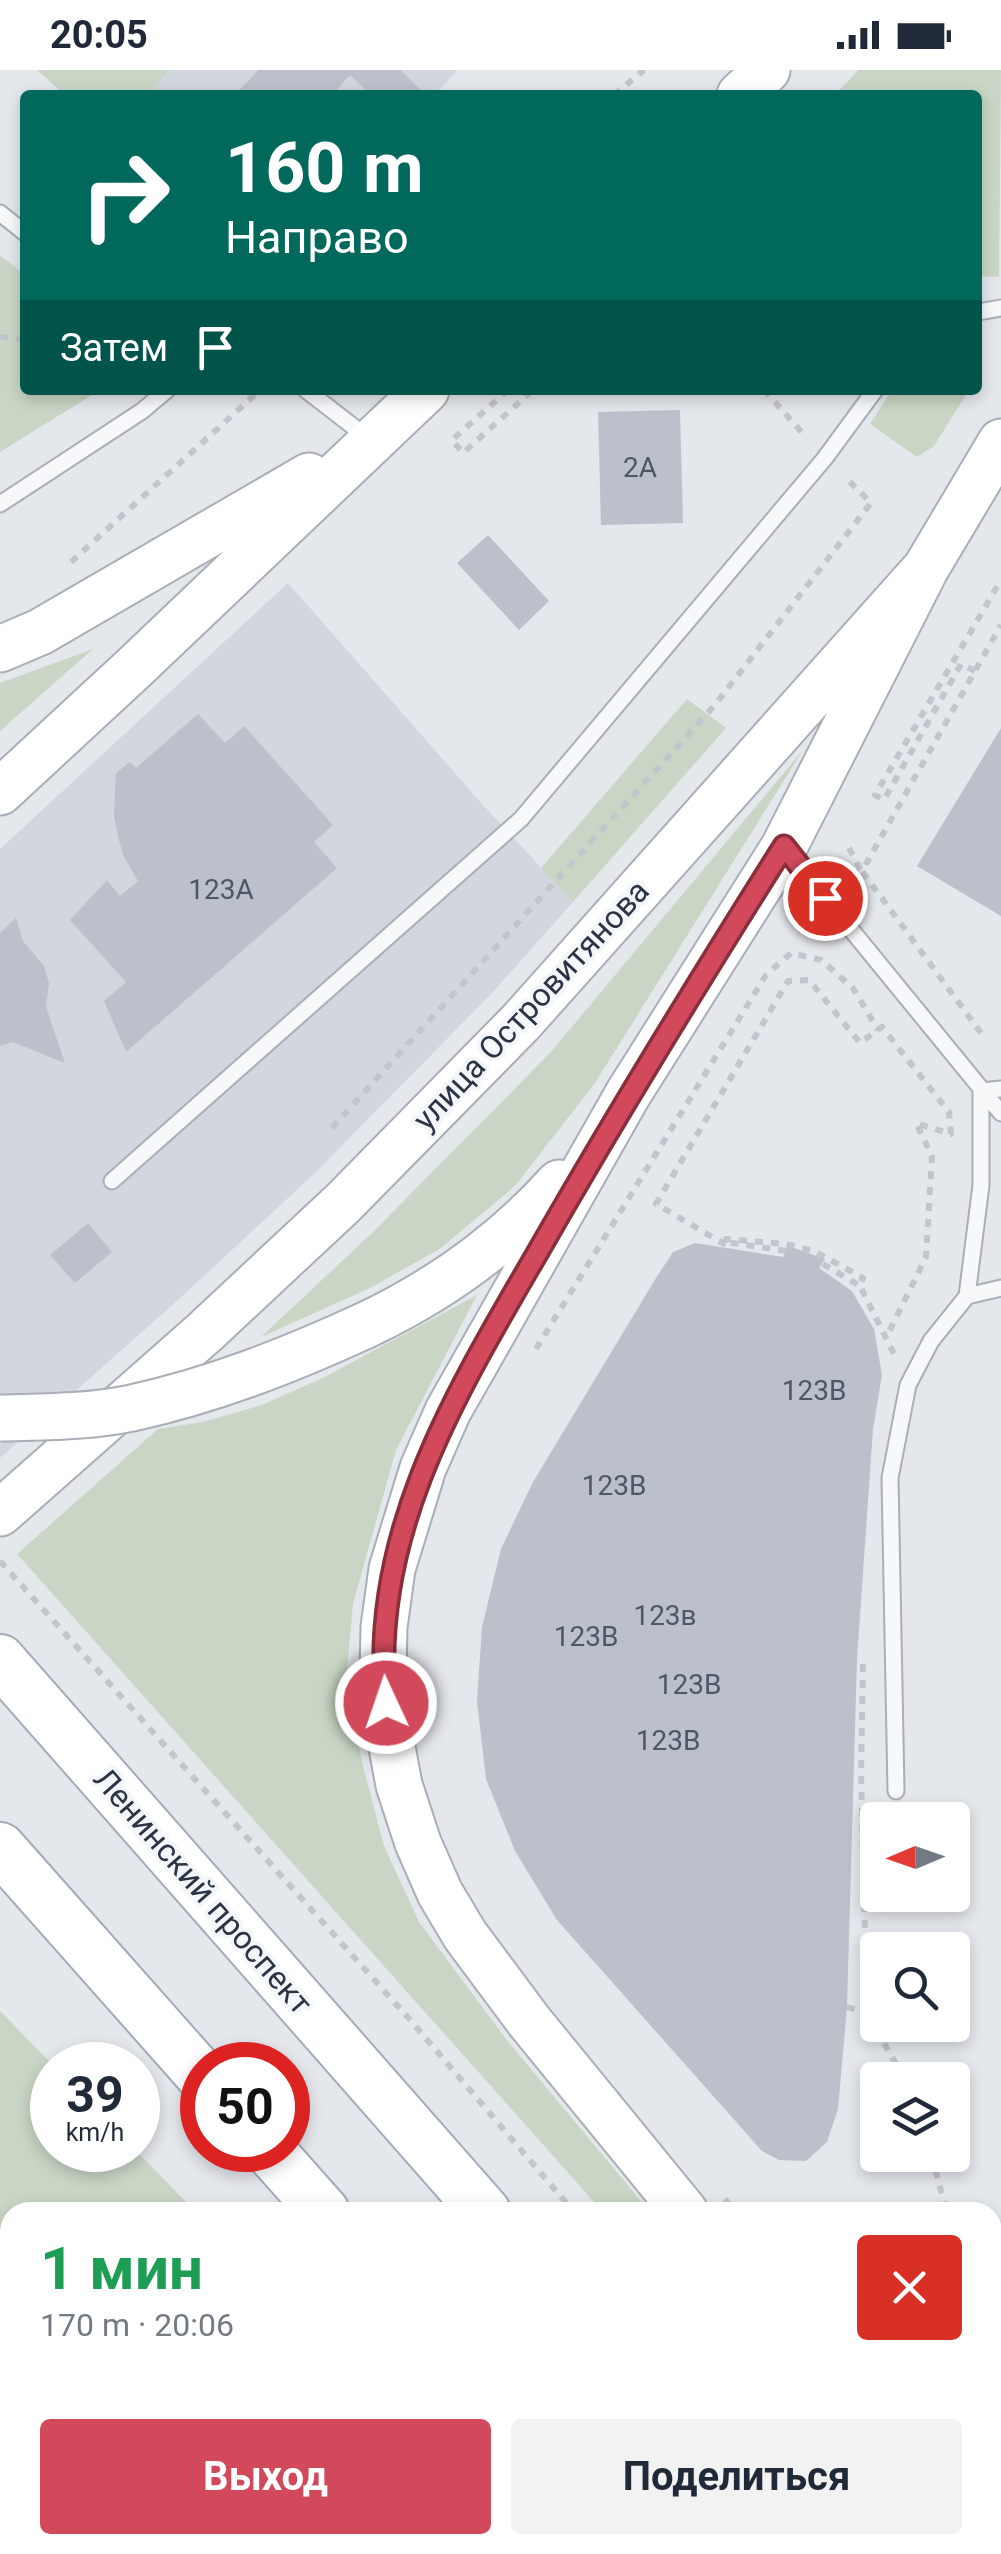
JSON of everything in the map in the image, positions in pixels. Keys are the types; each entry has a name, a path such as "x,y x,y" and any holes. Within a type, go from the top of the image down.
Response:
{"main road":[{"path":"0,792 421,395"},
{"path":"0,648 40,632 372,440"},
{"name":"улица Островитянова","path":"0,1513 206,1332 344,1203 521,1022 926,568 1001,442"},
{"path":"701,2202 529,2021 440,1893 400,1785 383,1674 384,1627 392,1569 423,1468 448,1412 628,1094 784,846 926,568"},
{"path":"0,1418 145,1404 277,1365 366,1325 446,1281 528,1217 569,1172 628,1094"},
{"name":"Ленинский проспект","path":"0,1660 476,2202"},
{"path":"0,1714 126,1804"},
{"path":"0,1848 180,2051"},
{"path":"289,2172 315,2202"}],"lane":[{"path":"0,213 20,228"},
{"path":"0,504 162,395"},
{"path":"313,395 372,440"},
{"path":"112,1181 522,820 826,458 871,395"},
{"path":"784,846 1001,1113"},
{"path":"982,1092 1001,1089"},
{"path":"896,1791 890,1478 908,1385 932,1341 968,1296 981,1186 982,1092"},
{"path":"968,1296 1001,1288"}],"path":[{"path":"620,90 644,70"},
{"path":"68,566 255,395"},
{"path":"502,395 452,440 463,452 527,395"},
{"path":"332,1128 714,706 870,503"},
{"path":"975,671 960,664 884,800 876,795 1001,580"},
{"path":"862,871 1001,625"},
{"path":"849,848 982,1033"},
{"path":"530,1359 766,975 790,953 821,960 852,988 878,1030"},
{"path":"822,1264 860,1286 863,1278 814,1251 786,1244 726,1239 726,1246 656,1204 788,982 809,980 860,1043 882,1027 949,1112 950,1134 916,1123 932,1156 926,1257 887,1336"},
{"path":"726,1242 786,1251"},
{"path":"0,1561 412,2022 565,2202"},
{"path":"847,2007 860,2011"},
{"path":"935,2172 943,2202"}],"shaded area":[{"path":"170,70 456,70 439,90 152,90"},
{"path":"288,583 573,902 492,993 315,1173 0,1458 0,849"}],"green space":[{"path":"37,70 170,70 152,90 59,90"},
{"path":"858,70 1001,70 999,277 982,276 982,90 840,90"},
{"path":"0,255 20,271 20,395 92,395 0,452"},
{"path":"889,395 966,395 934,446 917,457 870,424"},
{"path":"93,649 0,731 0,683"},
{"path":"687,699 726,728 573,902 541,868"},
{"path":"803,750 595,1083 515,1186 441,1248 370,1288 261,1337 372,1233 551,1052"},
{"path":"477,1295 396,1450 353,1604 346,1680 384,1846 419,1922 506,2039 642,2202 594,2202 17,1554 158,1429 203,1422 262,1405 325,1377"},
{"path":"0,2011 30,2042 30,2172 157,2172 186,2202 0,2202"}],"building":[{"path":"258,70 400,70 421,90 366,90 350,75 336,90 240,90"},
{"path":"680,410 683,523 601,525 598,412"},
{"path":"488,535 549,601 519,630 457,563"},
{"path":"198,714 225,743 244,726 333,825 314,842 337,868 126,1052 104,1001 126,982 70,920 107,880 120,896 138,881 118,837 114,815 116,773 130,762 136,768"},
{"path":"1001,728 1001,916 917,866"},
{"path":"16,918 23,941 44,966 49,983 46,1007 65,1063 13,1042 0,1046 0,933"},
{"path":"88,1223 112,1252 75,1283 50,1255"},
{"path":"695,1243 783,1257 788,1246 825,1259 819,1268 852,1291 874,1329 882,1375 873,1429 857,1659 847,2007 838,2109 827,2142 806,2161 779,2160 762,2151 557,1920 515,1851 486,1779 477,1701 482,1627 501,1549 533,1482 656,1278 673,1252"}],"route":[{"path":"386,1703 384,1627 392,1569 423,1468 448,1412 628,1094 784,846 825,898"}]}
